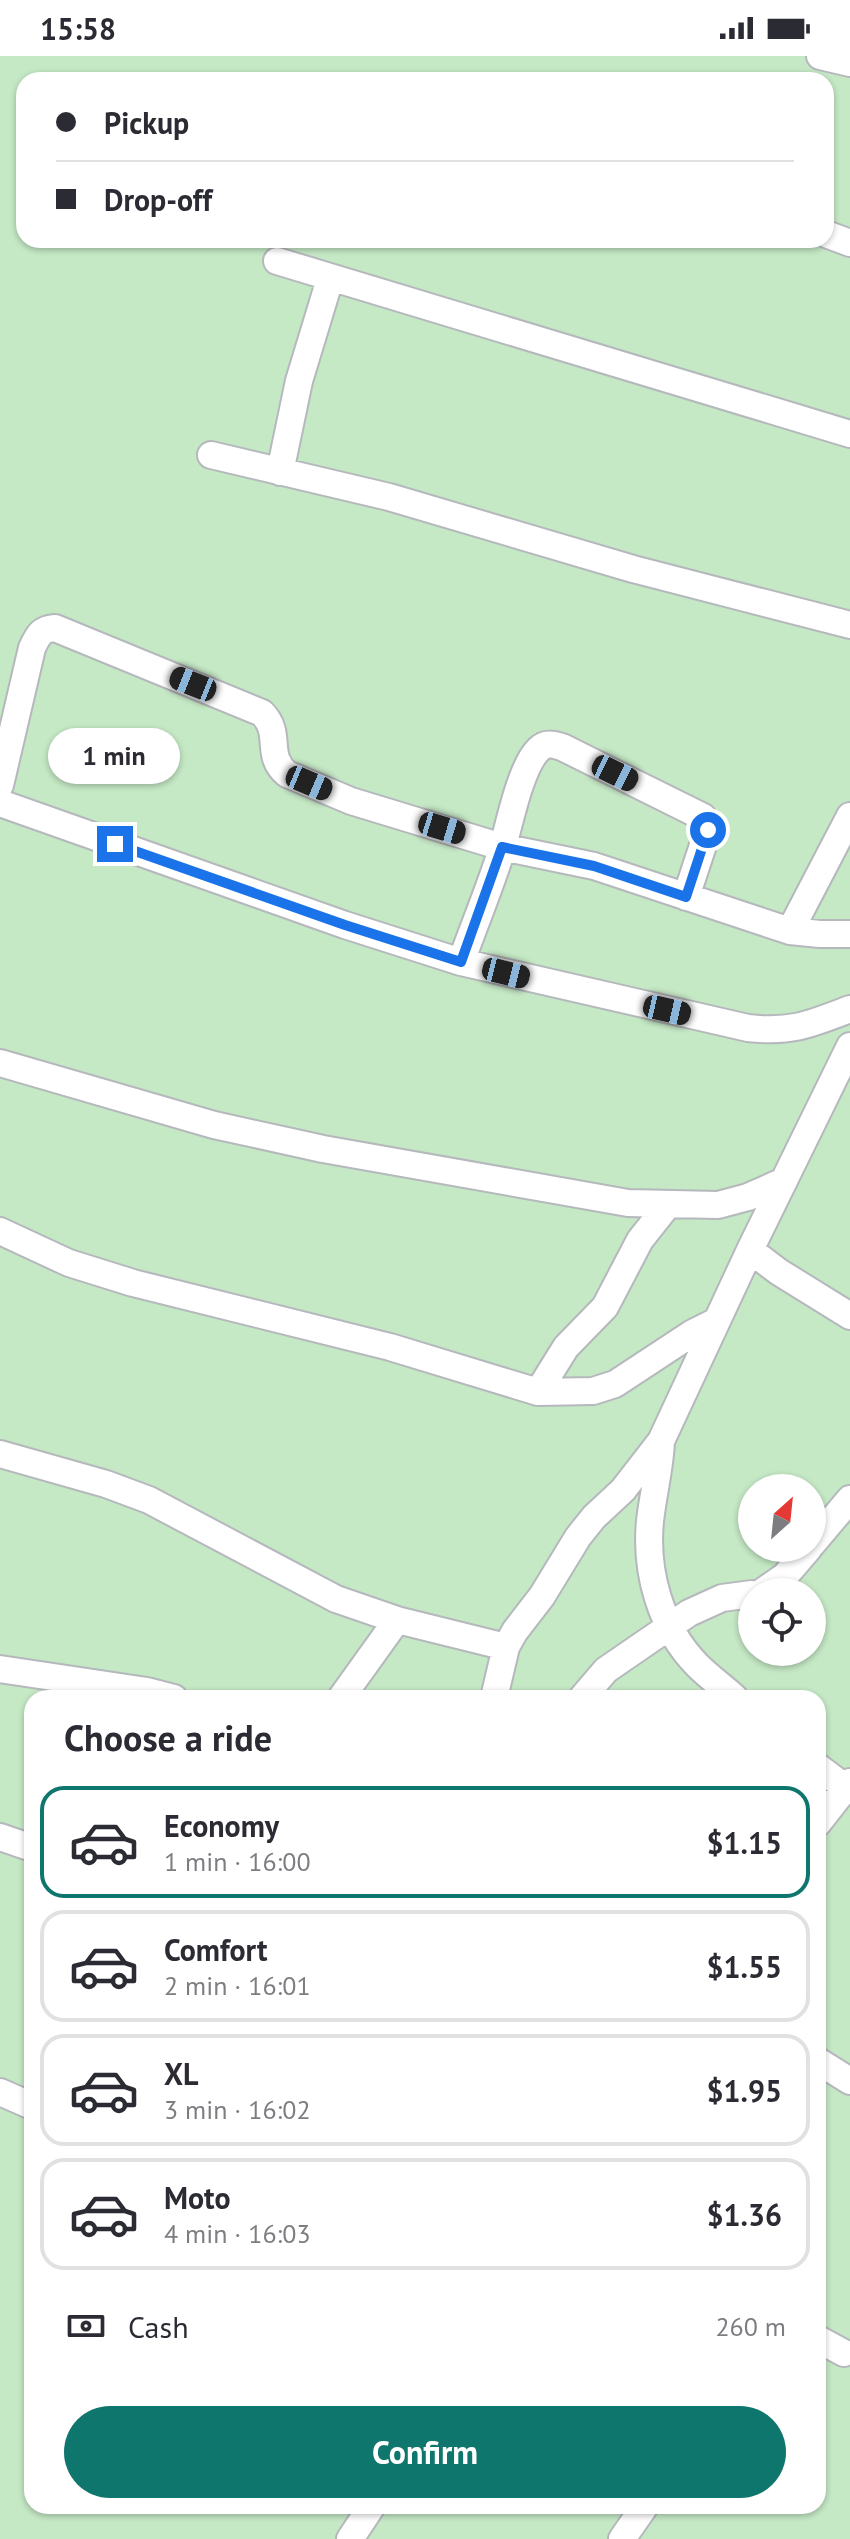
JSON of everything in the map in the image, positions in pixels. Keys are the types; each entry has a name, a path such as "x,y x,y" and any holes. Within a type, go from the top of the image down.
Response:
{"street":[{"path":"820,56 850,63"},
{"path":"277,261 850,434"},
{"path":"280,472 299,381 330,279"},
{"path":"211,455 389,497 633,569 850,625"},
{"path":"0,785 32,648 41,632 55,628 262,713 270,721 274,733 275,762 287,774 351,801 502,847 594,866 790,931 850,934"},
{"path":"461,962 517,795 538,749 549,744 562,747 703,817 708,830 686,897"},
{"path":"0,803 345,925 461,962 748,1028 776,1031 797,1028 850,1009"},
{"path":"790,931 850,816"},
{"path":"496,1690 506,1647 515,1631 542,1596 578,1537 623,1490 661,1441 850,1046"},
{"path":"0,1063 214,1125 323,1149 628,1203 718,1205 748,1197 784,1181"},
{"path":"538,1392 566,1347 605,1307 640,1240 667,1206"},
{"path":"0,1231 69,1263 133,1283 390,1347 538,1392 593,1391 615,1384 691,1334 717,1321"},
{"path":"750,1250 850,1316"},
{"path":"661,1441 650,1522 653,1581 669,1627 697,1665 726,1690"},
{"path":"0,1454 106,1484 149,1500 336,1599 397,1620 506,1647"},
{"path":"826,1527 850,1499"},
{"path":"782,1578 797,1562"},
{"path":"589,1690 606,1670 669,1627 706,1604 738,1596"},
{"path":"347,1690 397,1620"},
{"path":"0,1669 135,1690"},
{"path":"826,1772 848,1787 826,1813"},
{"path":"0,1837 24,1845"},
{"path":"826,2066 850,2081"},
{"path":"0,2092 24,2102"},
{"path":"826,2343 844,2353"},
{"path":"350,2539 367,2514"},
{"path":"622,2539 639,2514"}],"green space":[{"path":"0,56 850,56 850,2539 0,2539"}],"route":[{"path":"115,844 345,925 461,962 502,847 594,866 686,897 708,830"}]}
